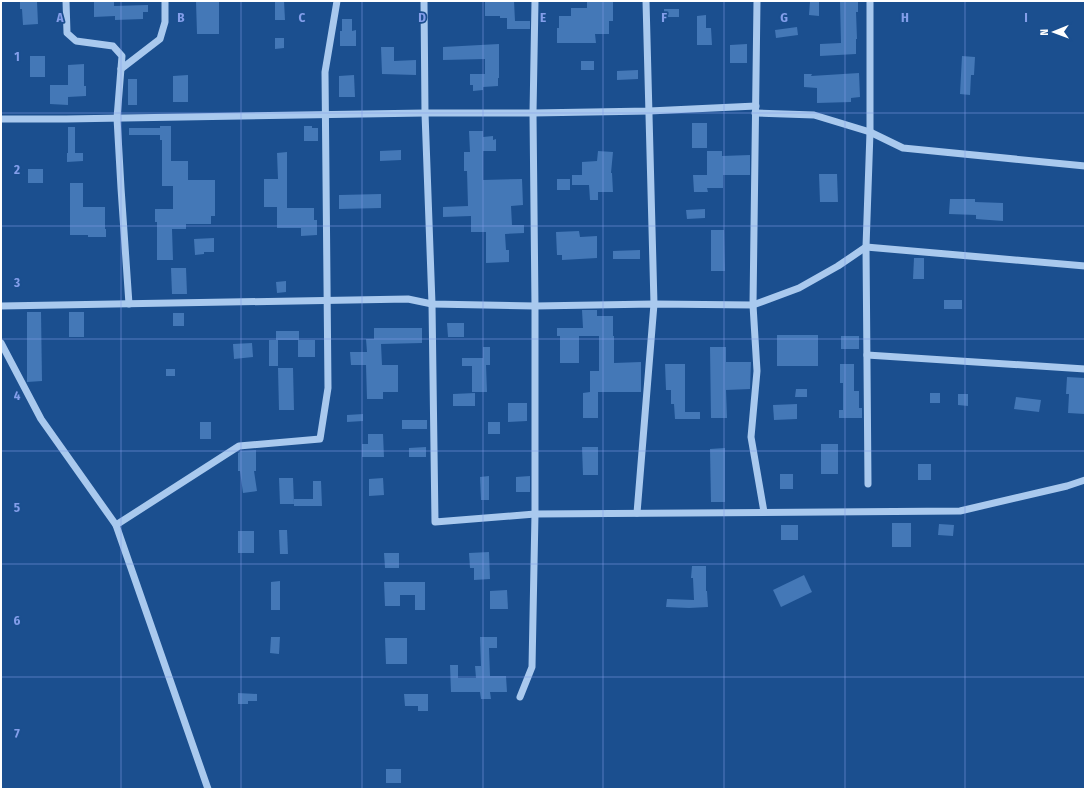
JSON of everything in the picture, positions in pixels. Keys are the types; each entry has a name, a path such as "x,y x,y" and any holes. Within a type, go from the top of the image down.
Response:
{"street":[{"path":"66,1 67,33 76,41 113,46 122,56 117,118 129,304"},
{"path":"121,69 160,39 165,22 165,1"},
{"path":"116,524 239,446 320,439 328,388 325,72 337,1"},
{"path":"424,1 425,113 432,304 435,522 534,514 960,511 1067,486 1085,480"},
{"path":"520,697 532,667 535,306 533,114 535,1"},
{"path":"637,513 654,304 646,1"},
{"path":"757,1 753,305 758,371 751,436 764,512"},
{"path":"868,484 866,247 870,132 870,1"},
{"path":"1,119 425,113 533,114 756,109 814,115 870,132 903,148 1085,166"},
{"path":"1,306 408,299 432,304 535,306 654,304 753,305 799,288 838,266 866,247 1085,266"},
{"path":"1,343 41,419 116,524 208,789"},
{"path":"867,355 1085,369"}],"building":[{"path":"20,1 37,1 38,24 23,25"},
{"path":"94,1 114,1 114,6 148,5 148,12 143,12 143,19 115,20 115,16 94,17"},
{"path":"196,1 219,1 219,34 197,34"},
{"path":"275,1 284,1 285,20 275,20"},
{"path":"485,1 514,1 515,21 530,21 530,29 507,29 507,18 500,18 500,16 485,16"},
{"path":"587,1 613,1 613,21 609,21 609,34 595,34 596,43 557,43 559,16 571,16 571,8 587,8"},
{"path":"810,1 819,1 819,16 809,15"},
{"path":"840,1 858,1 858,12 856,12 856,54 820,56 820,44 841,43"},
{"path":"664,9 679,9 679,17 664,17"},
{"path":"706,15 706,28 711,28 712,45 697,45 697,16"},
{"path":"342,19 352,19 352,31 356,30 356,46 340,46"},
{"path":"797,27 798,35 776,38 775,30"},
{"path":"275,38 284,38 284,48 275,49"},
{"path":"499,44 498,86 483,87 483,90 473,91 473,85 470,85 470,74 485,74 485,59 443,60 443,47"},
{"path":"747,44 747,63 730,63 730,45"},
{"path":"381,47 394,47 394,61 416,60 416,75 382,74"},
{"path":"30,56 45,56 45,77 30,77"},
{"path":"962,56 975,57 974,75 971,75 970,95 960,94"},
{"path":"581,61 594,61 594,70 581,70"},
{"path":"84,64 84,86 86,86 86,96 68,97 68,105 50,104 50,85 68,85 68,65"},
{"path":"638,70 638,79 617,80 617,71"},
{"path":"859,73 860,97 851,98 851,102 817,103 817,88 804,87 804,74 812,74 811,76"},
{"path":"188,75 188,102 173,102 173,76"},
{"path":"354,75 355,97 339,97 339,76"},
{"path":"128,79 137,79 137,105 128,105"},
{"path":"692,123 707,123 707,148 692,148"},
{"path":"160,126 171,126 171,161 188,161 188,180 215,180 215,216 211,216 211,224 186,224 186,229 172,229 173,260 157,260 157,222 155,222 155,209 173,209 173,186 162,186 162,140 160,140 160,135 129,135 129,128 160,128"},
{"path":"304,126 318,128 318,141 304,141"},
{"path":"68,127 75,127 75,153 83,153 83,161 67,162"},
{"path":"469,131 483,131 483,137 493,136 493,140 496,139 496,151 483,151 483,180 522,179 523,205 511,206 512,225 524,225 524,233 505,234 506,250 509,250 509,262 486,263 486,232 471,232 471,216 443,217 443,207 468,206 467,171 464,171 464,152 470,152"},
{"path":"401,150 401,160 380,161 380,151"},
{"path":"598,151 613,152 611,173 613,192 598,192 598,200 590,200 589,185 572,185 572,175 582,175 582,162 597,161"},
{"path":"707,151 722,151 722,156 750,155 750,175 723,175 723,188 707,188 708,192 694,192 693,175 707,175"},
{"path":"287,152 287,208 314,208 314,220 317,220 317,235 301,236 301,228 277,228 277,207 264,207 264,179 278,179 277,153"},
{"path":"28,169 43,169 43,183 28,183"},
{"path":"819,174 837,174 838,202 820,202"},
{"path":"557,179 570,179 570,190 557,190"},
{"path":"70,183 83,183 83,207 105,207 106,237 70,235"},
{"path":"381,194 381,208 339,209 339,195"},
{"path":"950,199 975,199 975,202 1003,203 1003,221 976,219 976,215 949,214"},
{"path":"705,209 705,218 687,219 686,210"},
{"path":"711,230 724,230 725,271 711,271"},
{"path":"579,231 580,237 597,236 597,258 562,260 562,255 557,255 556,232"},
{"path":"214,238 214,252 204,252 204,254 195,255 194,239"},
{"path":"640,250 640,259 613,259 613,251"},
{"path":"914,258 924,258 924,279 913,279"},
{"path":"171,268 186,268 187,294 172,294"},
{"path":"286,281 286,292 277,293 276,282"},
{"path":"944,300 962,300 962,309 944,309"},
{"path":"582,310 597,310 597,316 613,316 614,363 641,362 641,392 598,392 598,418 583,418 583,393 590,392 590,371 599,371 599,336 579,336 579,363 560,363 560,336 557,336 557,328 583,328"},
{"path":"27,312 41,312 42,381 27,382"},
{"path":"69,312 84,312 84,337 69,337"},
{"path":"173,313 184,313 184,326 173,326"},
{"path":"447,323 464,323 464,337 448,337"},
{"path":"374,328 422,328 422,343 381,344 382,365 398,365 398,392 383,392 383,399 367,399 366,365 351,365 350,352 367,352 366,339 374,339"},
{"path":"276,331 299,331 299,340 276,340"},
{"path":"777,335 818,335 818,366 777,366"},
{"path":"841,336 859,336 859,349 841,349"},
{"path":"269,340 278,340 278,366 269,366"},
{"path":"298,340 315,340 315,357 298,357"},
{"path":"252,343 253,357 234,359 233,344"},
{"path":"483,347 490,347 490,365 486,365 487,392 472,392 472,366 462,366 462,358 483,358"},
{"path":"710,347 726,347 726,362 751,362 750,389 726,390 727,418 711,418"},
{"path":"665,364 685,364 685,412 700,412 700,419 675,419 674,404 671,404 671,390 666,390"},
{"path":"840,364 854,364 854,391 859,391 859,408 862,408 862,418 839,418 839,410 843,410 843,383 840,383"},
{"path":"278,368 293,368 294,410 279,410"},
{"path":"166,369 175,369 175,376 166,376"},
{"path":"1067,377 1085,378 1085,414 1068,413 1069,394 1066,394"},
{"path":"796,389 807,389 807,397 795,397"},
{"path":"475,393 475,406 453,406 453,394"},
{"path":"930,393 940,393 940,403 930,403"},
{"path":"958,394 968,394 968,406 958,405"},
{"path":"1016,397 1041,400 1039,412 1014,409"},
{"path":"508,403 527,403 527,421 508,422"},
{"path":"797,404 797,419 774,420 773,405"},
{"path":"363,414 363,421 347,422 347,415"},
{"path":"402,420 427,420 427,429 402,429"},
{"path":"200,422 211,422 211,439 200,439"},
{"path":"488,422 500,422 500,434 488,434"},
{"path":"368,434 383,434 384,457 362,457 362,444 368,444"},
{"path":"821,444 838,444 838,474 821,474"},
{"path":"426,447 426,457 409,457 409,448"},
{"path":"582,447 598,447 598,475 583,475"},
{"path":"725,448 725,502 711,502 710,449"},
{"path":"256,450 256,471 254,471 257,491 243,493 240,471 238,471 238,453 241,451"},
{"path":"918,464 931,464 931,480 918,480"},
{"path":"780,474 793,474 793,489 780,489"},
{"path":"489,476 489,500 481,500 480,477"},
{"path":"530,476 530,492 516,492 516,477"},
{"path":"279,478 293,478 294,504 280,504"},
{"path":"383,478 384,495 369,496 369,479"},
{"path":"313,481 321,481 322,506 294,506 294,499 313,499"},
{"path":"892,523 911,523 911,547 892,547"},
{"path":"939,524 954,525 953,536 938,535"},
{"path":"781,525 798,525 798,540 781,540"},
{"path":"279,530 287,530 288,554 280,554"},
{"path":"238,531 254,531 254,553 238,553"},
{"path":"489,552 490,579 474,580 474,568 470,568 469,553"},
{"path":"384,553 399,553 399,568 385,568"},
{"path":"692,566 706,566 706,591 708,607 666,607 667,599 694,600 693,578 691,578"},
{"path":"804,575 812,592 781,607 773,590"},
{"path":"280,581 280,610 271,610 271,582"},
{"path":"384,582 425,582 425,610 415,610 415,595 400,595 400,606 385,606"},
{"path":"507,590 508,609 490,609 490,591"},
{"path":"271,637 280,637 279,654 270,653"},
{"path":"480,637 497,637 497,648 489,648 490,676 506,676 507,692 490,692 491,699 481,699 480,692 451,692 450,665 458,665 458,678 476,678 475,666 481,666"},
{"path":"385,638 407,638 407,664 386,664"},
{"path":"238,693 257,694 257,701 248,701 248,704 238,704"},
{"path":"404,694 428,694 428,711 418,711 418,706 405,706"},
{"path":"386,769 401,769 401,783 386,783"}]}
